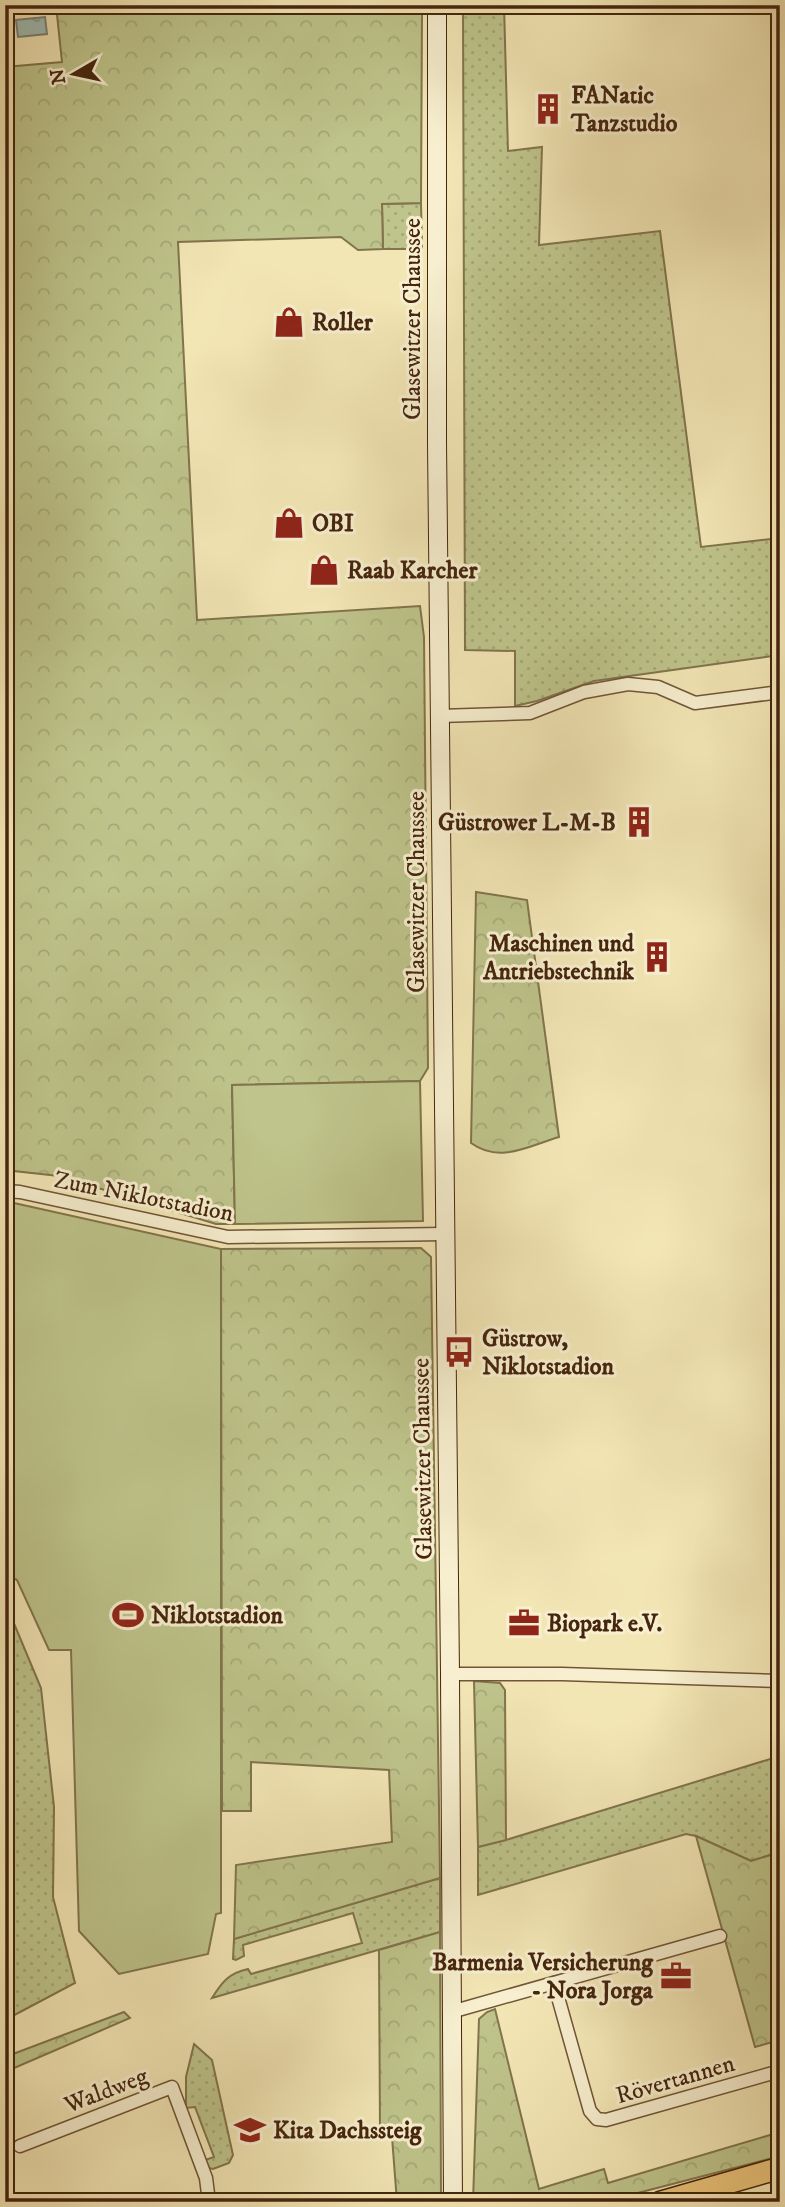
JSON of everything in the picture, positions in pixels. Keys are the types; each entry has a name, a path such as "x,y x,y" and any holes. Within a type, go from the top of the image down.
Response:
{"main road":[{"name":"Glasewitzer Chaussee","path":"437,5 439,716 453,2202"},
{"path":"661,2202 780,2168"}],"street":[{"path":"439,716 530,713 584,692 628,684 658,687 695,703 780,692"},
{"name":"Zum Niklotstadion","path":"5,1191 228,1237 444,1234"},
{"path":"450,1674 562,1674 780,1681"},
{"path":"451,2012 720,1936"},
{"name":"Rövertannen","path":"554,1983 590,2111 597,2119 606,2120 780,2071"},
{"name":"Waldweg","path":"20,2146 172,2087 206,2179 209,2202"}],"green space":[{"path":"56,5 355,5 356,12 422,12 421,203 382,204 383,249 358,250 341,237 178,242 197,620 420,606 424,637 428,1068 420,1081 232,1085 235,1224 216,1224 59,1176 5,1170 5,67 62,62"},
{"path":"463,5 504,5 508,151 542,147 539,245 660,231 701,547 780,538 780,655 594,681 515,706 515,651 465,650"},
{"path":"421,203 422,249 383,249 382,204"},
{"path":"476,892 527,900 559,1137 503,1153 482,1149 471,1143"},
{"path":"420,1081 423,1221 235,1224 232,1085"},
{"name":"Niklotstadion","path":"5,1201 221,1249 221,1913 216,1914 208,1954 119,1974 79,1931 71,1650 49,1650 17,1580 5,1574"},
{"path":"421,1248 431,1257 440,1878 234,1939 236,1865 392,1842 389,1770 251,1762 251,1811 222,1811 221,1249"},
{"path":"5,1602 41,1688 54,1807 53,1897 75,1983 5,2020"},
{"path":"474,1681 500,1683 505,1690 506,1840 478,1847"},
{"path":"780,1756 780,1852 751,1861 686,1834 478,1895 478,1847"},
{"path":"696,1836 751,1861 780,1852 780,2040 755,2047"},
{"path":"440,1878 440,1932 212,1998 227,1979 241,1971 248,1969 251,1974 362,1943 353,1913 243,1945 244,1956 236,1960 233,1959 234,1939"},
{"path":"440,1932 441,2202 397,2202 392,2137 380,2134 379,1950"},
{"path":"495,2009 539,2189 604,2169 608,2183 780,2132 780,2156 603,2202 473,2202 479,2019"},
{"path":"124,2012 130,2018 5,2072 5,2057"},
{"path":"194,2044 212,2060 233,2155 229,2163 213,2169 209,2168 205,2160 214,2157 195,2107 186,2108 186,2077"}],"water":[{"path":"45,17 47,34 18,37 16,20"}],"place":[{"name":"FANatic Tanzstudio","path":"548,109"},
{"name":"Roller","path":"289,322"},
{"name":"OBI","path":"289,523"},
{"name":"Raab Karcher","path":"324,570"},
{"name":"Güstrower L-M-B","path":"639,822"},
{"name":"Maschinen und Antriebstechnik","path":"657,957"},
{"name":"Güstrow, Niklotstadion","path":"459,1352"},
{"name":"Niklotstadion","path":"128,1615"},
{"name":"Biopark e.V.","path":"524,1623"},
{"name":"Barmenia Versicherung - Nora Jorga","path":"676,1976"},
{"name":"Kita Dachssteig","path":"250,2130"}]}
